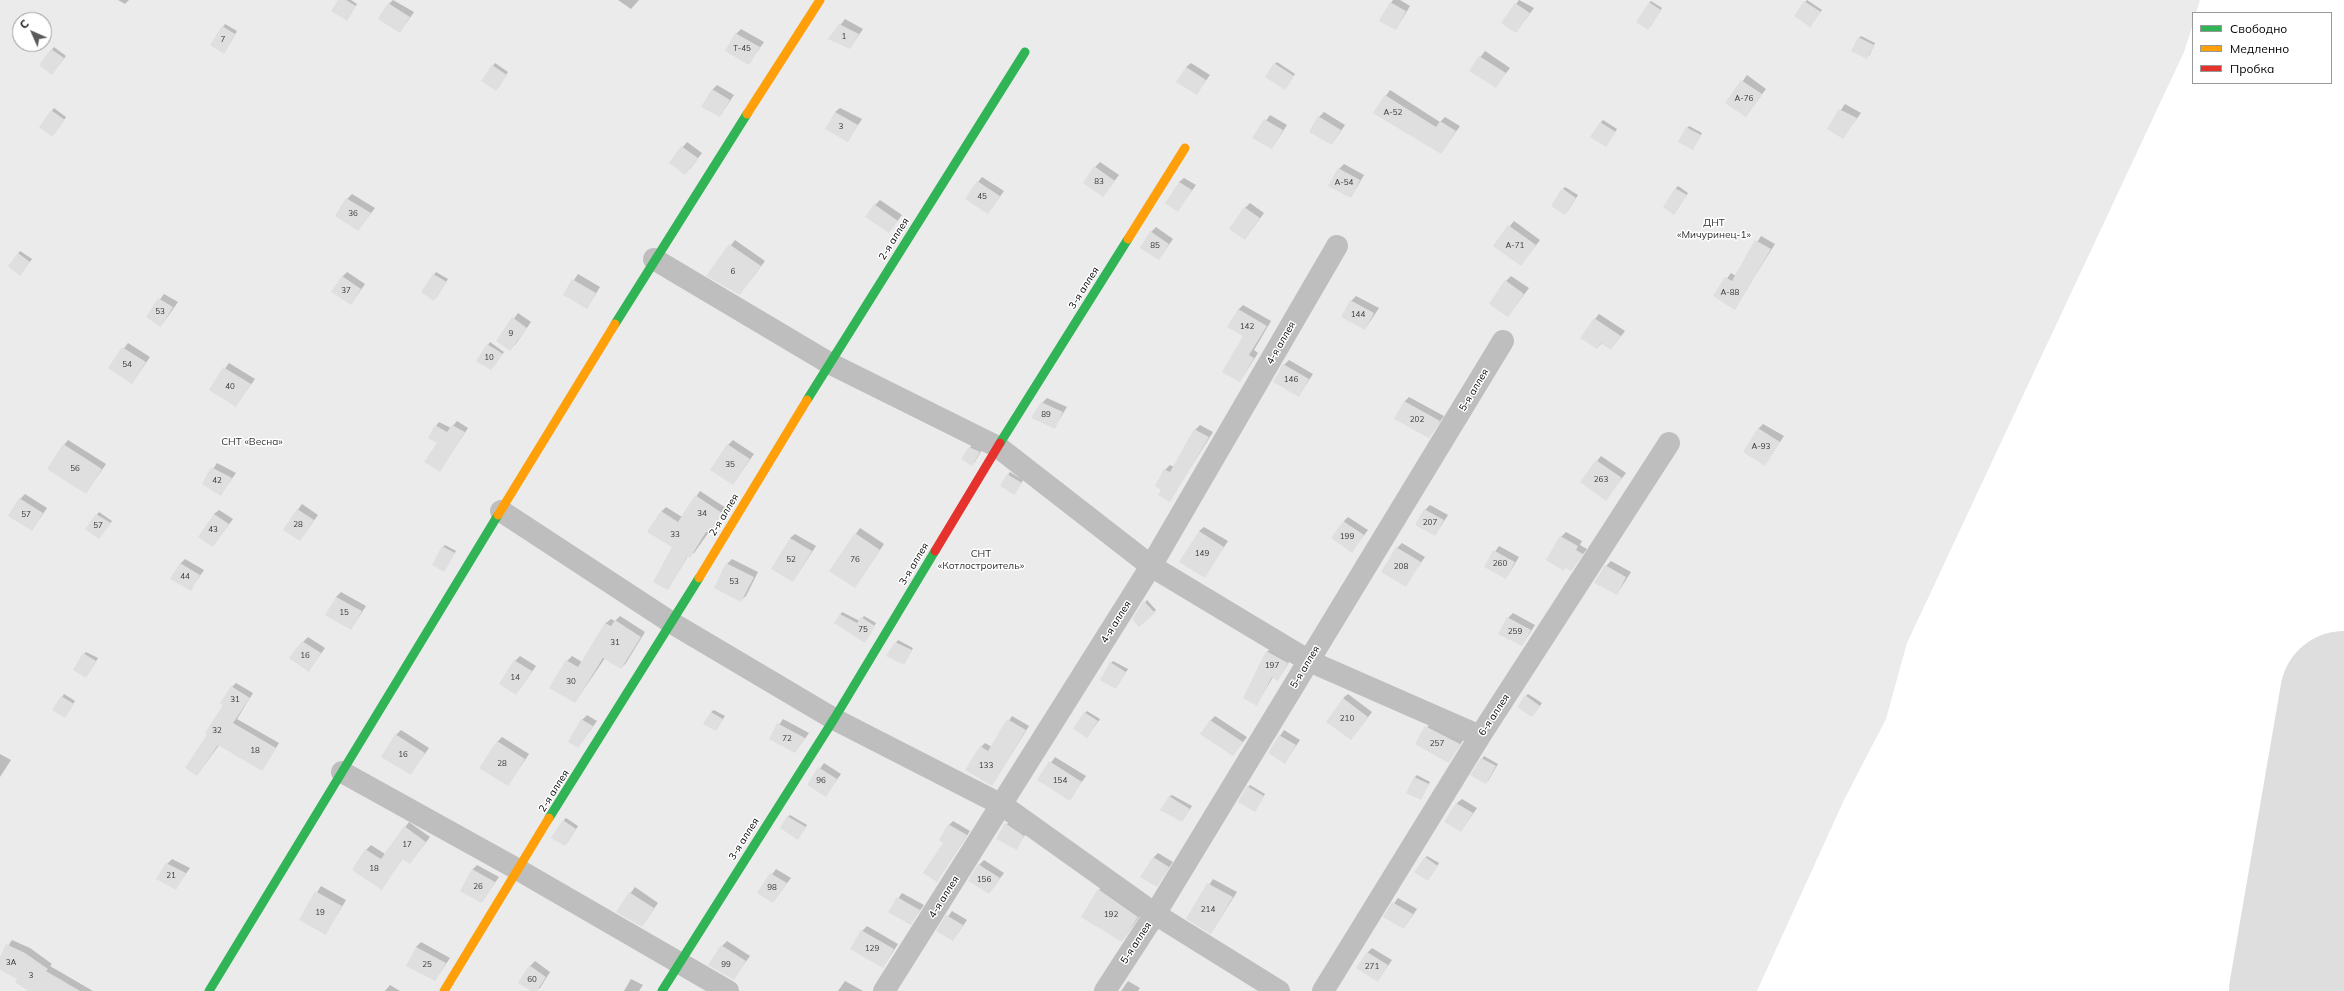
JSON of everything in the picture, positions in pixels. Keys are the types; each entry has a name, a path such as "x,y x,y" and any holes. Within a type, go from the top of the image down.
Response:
{"street":[{"path":"209,991 654,259 820,0"},
{"name":"2-я аллея","path":"444,991 517,869 672,623 828,363 1025,52"},
{"name":"3-я аллея","path":"662,991 834,719 998,447 1185,148"},
{"name":"4-я аллея","path":"884,991 1151,566 1337,246"},
{"path":"654,259 828,363 998,447 1151,566 1309,661 1480,736"},
{"name":"5-я аллея","path":"1105,991 1155,914 1503,341"},
{"name":"6-я аллея","path":"1323,991 1480,736 1669,443"},
{"path":"501,511 672,623 834,719 1002,805 1155,914 1280,991"},
{"path":"342,772 517,869 728,991"}],"green space":[{"path":"0,0 2200,0 2196,12 2192,12 2192,27 2184,52 1907,643 1886,719 1844,800 1757,991 0,991"}],"building":[{"path":"338,0 346,0 356,6 347,21 331,11"},
{"path":"1804,1 1821,12 1810,27 1794,16"},
{"path":"1390,2 1406,11 1396,30 1379,21"},
{"path":"1649,2 1661,10 1648,30 1636,22"},
{"path":"388,3 410,17 400,33 378,19"},
{"path":"1515,3 1530,13 1516,33 1501,23"},
{"path":"839,24 859,34 850,49 828,39"},
{"path":"222,26 235,34 224,54 210,45"},
{"path":"735,33 760,47 749,65 725,51"},
{"path":"1858,37 1874,45 1867,59 1851,51"},
{"path":"52,50 64,58 52,75 39,65 49,52 52,52"},
{"path":"1479,56 1506,73 1496,88 1469,71"},
{"path":"1274,63 1294,76 1285,90 1265,77"},
{"path":"492,65 507,75 496,91 481,81"},
{"path":"1186,67 1206,80 1197,95 1176,82"},
{"path":"1741,80 1762,94 1746,117 1725,103"},
{"path":"712,89 730,100 720,117 701,107"},
{"path":"1385,95 1436,127 1440,121 1456,131 1441,154 1373,113"},
{"path":"1839,109 1857,118 1843,139 1827,129"},
{"path":"51,110 65,120 52,137 39,127"},
{"path":"835,112 858,125 848,142 825,129"},
{"path":"1318,116 1341,130 1332,145 1309,132"},
{"path":"1264,119 1283,130 1272,149 1252,138"},
{"path":"1600,122 1616,132 1606,147 1590,137"},
{"path":"1686,127 1701,135 1693,150 1678,142"},
{"path":"681,146 698,158 685,175 669,163"},
{"path":"1094,166 1115,181 1103,197 1083,183"},
{"path":"1338,168 1360,180 1351,198 1328,186"},
{"path":"977,181 1000,196 988,214 965,199"},
{"path":"1179,182 1192,190 1178,212 1165,203"},
{"path":"1562,188 1576,198 1565,215 1551,206"},
{"path":"1675,188 1687,195 1674,215 1663,207"},
{"path":"346,198 371,213 358,231 335,216"},
{"path":"874,204 898,221 889,233 865,217"},
{"path":"1244,207 1260,218 1245,240 1229,229"},
{"path":"1508,225 1536,245 1521,266 1493,246"},
{"path":"1150,231 1169,244 1159,260 1140,248"},
{"path":"1755,240 1771,249 1735,310 1713,296 1725,277 1732,281"},
{"path":"729,244 761,266 740,295 706,276"},
{"path":"18,253 30,262 20,276 8,266"},
{"path":"433,274 447,282 434,301 421,292"},
{"path":"342,276 361,289 351,305 331,292"},
{"path":"572,279 596,293 587,309 563,295"},
{"path":"1505,280 1524,294 1508,317 1489,304"},
{"path":"158,298 173,307 161,327 146,317"},
{"path":"1350,300 1374,313 1365,330 1341,317"},
{"path":"1238,309 1267,326 1249,355 1254,358 1240,382 1222,372 1243,336 1227,327"},
{"path":"512,317 527,328 510,351 496,341"},
{"path":"1594,318 1621,336 1611,350 1601,343 1597,349 1580,338"},
{"path":"487,344 503,354 491,370 476,361"},
{"path":"122,347 146,362 132,384 108,368"},
{"path":"1283,364 1309,379 1299,397 1273,382"},
{"path":"223,367 251,384 236,407 209,390"},
{"path":"1404,401 1440,421 1429,438 1394,419"},
{"path":"1041,402 1063,412 1055,429 1031,418"},
{"path":"435,425 447,432 452,425 465,432 440,472 424,462 437,443 428,438"},
{"path":"1758,428 1780,442 1765,466 1743,452"},
{"path":"1194,429 1209,437 1170,502 1158,495 1161,490 1155,486 1164,469 1170,472"},
{"path":"63,444 102,469 86,494 47,469"},
{"path":"727,444 750,459 733,485 710,470"},
{"path":"969,447 980,452 972,466 961,459"},
{"path":"1596,460 1622,478 1606,501 1580,482"},
{"path":"211,467 232,478 221,496 202,484"},
{"path":"1007,474 1022,483 1014,495 1000,486"},
{"path":"695,495 722,513 709,533 706,532 690,558 687,557 668,590 653,582 672,547 647,532 661,511 678,522"},
{"path":"19,498 43,513 32,531 8,516"},
{"path":"297,509 314,520 300,541 283,530"},
{"path":"1424,509 1444,520 1435,536 1415,525"},
{"path":"96,514 111,523 99,539 85,529"},
{"path":"214,514 229,524 213,547 198,537"},
{"path":"1343,521 1364,535 1352,553 1331,538"},
{"path":"1199,531 1224,547 1205,578 1179,562"},
{"path":"855,533 880,550 855,588 829,571"},
{"path":"1560,536 1578,546 1576,550 1583,554 1571,571 1565,568 1564,571 1546,560"},
{"path":"790,538 812,551 793,582 771,569"},
{"path":"442,546 455,553 444,572 432,565"},
{"path":"1396,547 1421,562 1406,587 1381,572"},
{"path":"1493,550 1515,562 1506,579 1484,567"},
{"path":"180,563 200,575 191,591 170,579"},
{"path":"726,563 754,577 741,602 714,588"},
{"path":"1605,565 1626,577 1617,595 1594,583"},
{"path":"336,597 362,611 351,630 325,615"},
{"path":"1144,601 1155,613 1139,627 1132,619"},
{"path":"840,614 857,623 861,617 875,626 865,643 834,623"},
{"path":"1507,617 1531,630 1522,646 1498,634"},
{"path":"615,620 641,637 621,669 603,658 575,703 549,688 566,660 578,667 605,623 611,626"},
{"path":"302,641 321,653 309,672 289,658"},
{"path":"895,642 912,650 904,665 886,656"},
{"path":"1266,651 1288,663 1278,681 1272,677 1257,706 1243,698"},
{"path":"83,653 96,661 86,678 73,670"},
{"path":"514,660 532,671 516,695 499,684"},
{"path":"1110,662 1126,672 1116,689 1100,680"},
{"path":"231,686 250,698 233,723 276,748 262,771 218,745 197,776 185,768 207,735 205,733 223,705 220,703"},
{"path":"1525,695 1540,706 1532,717 1517,707"},
{"path":"61,696 74,704 65,718 52,710"},
{"path":"1343,698 1368,717 1351,740 1326,722"},
{"path":"711,712 723,719 716,731 703,724"},
{"path":"1084,712 1098,721 1087,738 1073,729"},
{"path":"581,719 593,726 578,748 568,742"},
{"path":"1007,719 1026,730 992,786 965,770 980,746 988,751"},
{"path":"1210,720 1243,742 1233,756 1200,734"},
{"path":"777,723 805,738 795,753 769,739"},
{"path":"1425,726 1460,744 1449,763 1415,744"},
{"path":"395,734 425,753 411,775 381,757"},
{"path":"1279,735 1296,745 1285,764 1268,753"},
{"path":"497,741 525,759 508,786 479,768"},
{"path":"1481,758 1496,766 1486,784 1470,775"},
{"path":"1049,761 1082,782 1070,801 1037,780"},
{"path":"818,767 837,779 826,797 807,785"},
{"path":"1414,777 1429,784 1421,800 1406,793"},
{"path":"1247,786 1264,796 1255,812 1238,802"},
{"path":"1169,796 1190,809 1182,822 1160,810"},
{"path":"1456,803 1473,813 1461,832 1444,822"},
{"path":"787,816 806,827 798,840 780,828"},
{"path":"563,820 576,829 565,846 551,838"},
{"path":"1005,823 1024,836 1017,850 996,839"},
{"path":"948,824 967,835 937,882 923,873 943,843 939,840"},
{"path":"404,826 426,842 410,864 402,859 382,890 352,870 365,849 381,859"},
{"path":"1153,857 1169,867 1157,887 1140,877"},
{"path":"1425,857 1438,866 1428,881 1414,872"},
{"path":"166,863 186,873 176,890 156,879"},
{"path":"978,864 1000,878 989,894 968,881"},
{"path":"472,869 495,882 482,903 460,891"},
{"path":"770,873 787,883 773,903 757,893"},
{"path":"1207,883 1233,897 1211,934 1186,919"},
{"path":"1098,889 1138,917 1122,942 1081,917"},
{"path":"315,891 342,906 326,935 299,920"},
{"path":"629,892 654,908 642,927 616,912"},
{"path":"897,897 920,910 911,925 888,912"},
{"path":"1392,902 1413,914 1404,929 1383,917"},
{"path":"946,915 963,925 953,941 936,931"},
{"path":"861,930 894,949 883,968 850,949"},
{"path":"6,944 25,953 48,969 46,971 80,991 28,991 15,982 17,979 0,970 0,957"},
{"path":"721,945 746,961 734,980 708,965"},
{"path":"416,947 446,963 435,981 406,966"},
{"path":"1367,952 1388,965 1378,982 1356,968"},
{"path":"529,965 546,977 537,991 531,991 518,983"}],"runway":[{"path":"2293,991 2344,695"}],"traffic: fast":[{"path":"807,400 1025,52"},
{"path":"615,324 747,114"},
{"path":"1000,443 1128,239"},
{"path":"209,991 498,515"},
{"path":"662,991 834,719 935,551"},
{"path":"549,818 699,578"}],"traffic: slow":[{"path":"747,114 820,0"},
{"path":"1128,239 1185,148"},
{"path":"498,515 615,324"},
{"path":"699,578 807,400"},
{"path":"444,991 549,818"}],"traffic: jam":[{"path":"935,551 1000,443"}],"park label":[{"name":"ДНТ «Мичуринец-1»","path":"1714,228"},
{"name":"СНТ «Весна»","path":"252,442"},
{"name":"СНТ «Котлостроитель»","path":"981,560"}]}
